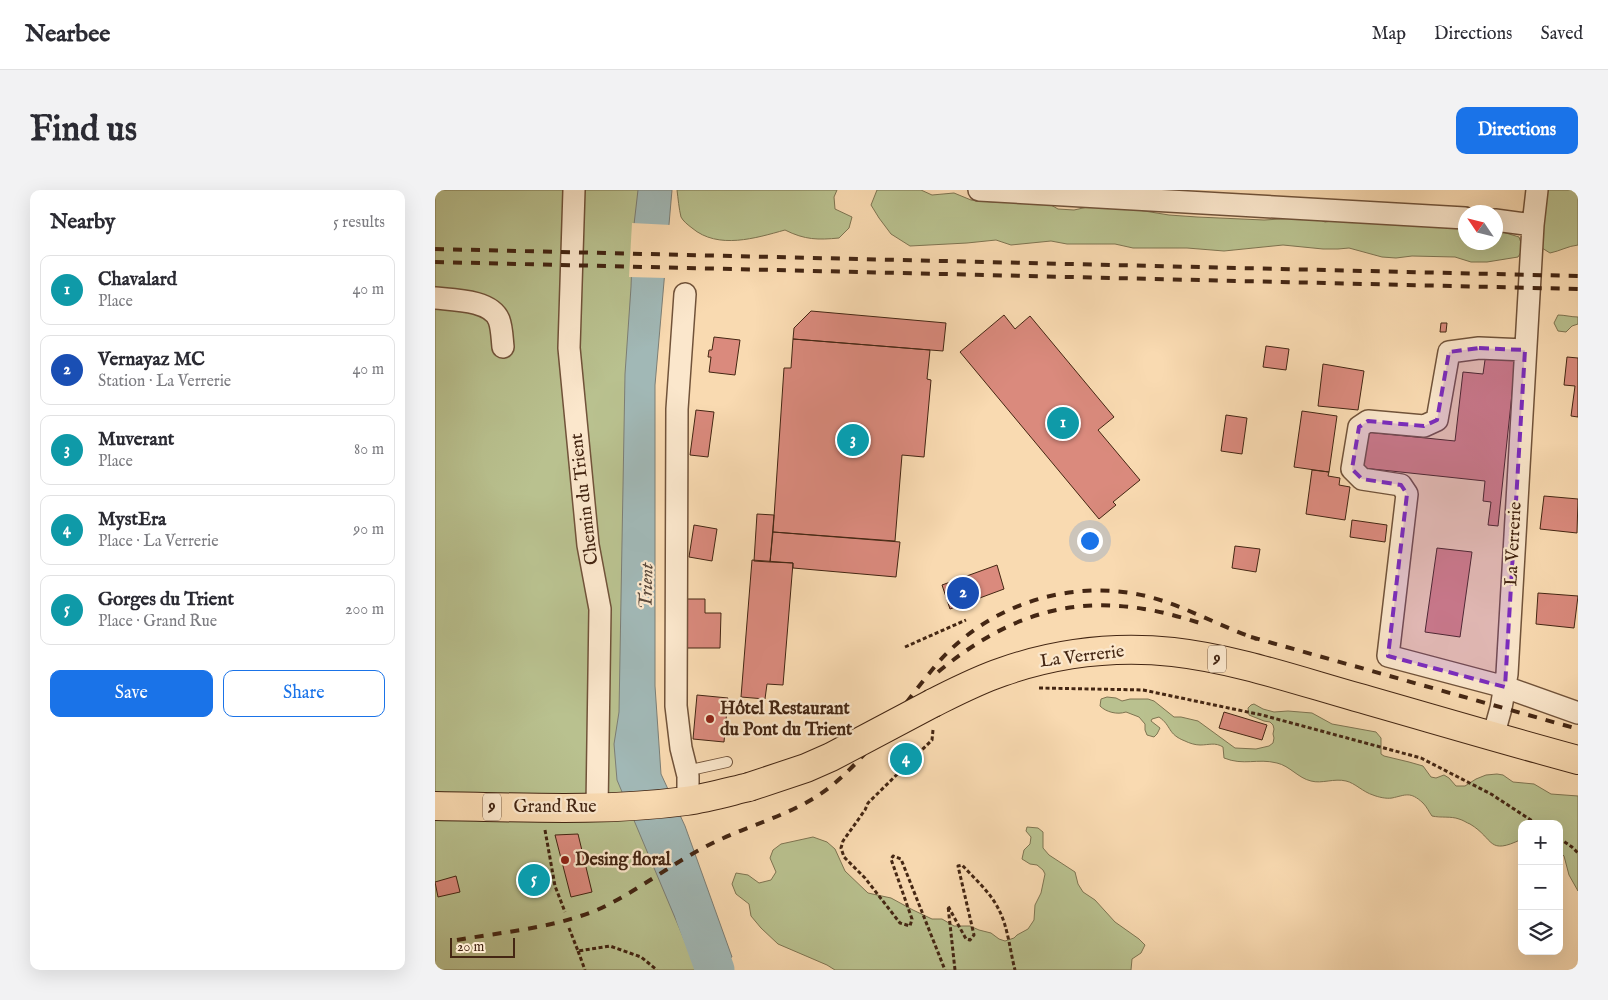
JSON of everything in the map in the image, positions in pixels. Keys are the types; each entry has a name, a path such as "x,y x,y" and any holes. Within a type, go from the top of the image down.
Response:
{"main road":[{"name":"La Verrerie","path":"681,802 780,778 933,714 975,682 1000,672 1073,654 1097,652 1146,651 1189,655 1239,664 1578,760"},
{"name":"9","path":"606,807 681,802"},
{"name":"Grand Rue","path":"435,806 606,807"}],"street":[{"name":"Chemin du Trient","path":"574,190 569,348 588,545 600,609 606,807"},
{"path":"979,190 1458,218"},
{"name":"La Verrerie","path":"1493,737 1501,708 1507,674 1525,350 1537,190"},
{"path":"1503,221 1533,225"},
{"path":"681,802 688,776 678,733 676,706 677,408 685,294"},
{"path":"435,298 489,308 499,321 503,347"},
{"path":"1525,350 1479,348 1449,352 1437,420 1425,426 1368,421 1359,427 1352,469 1362,479 1401,485 1407,494 1388,656 1505,687 1578,713"}],"lane":[{"path":"686,770 727,762"}],"path":[{"path":"905,648 966,620"},
{"path":"1033,688 1143,690 1262,715 1421,758 1491,794 1531,820"},
{"path":"933,714 932,740 868,803 843,841 841,848 844,857 865,878 900,923 910,926 912,919 891,859 893,856 901,859 945,970"},
{"path":"541,808 555,886 565,912"},
{"path":"1563,841 1578,853"},
{"path":"955,970 948,906 966,939 970,940 974,935 958,866 962,865 986,891 999,910 1015,970"},
{"path":"569,928 585,970"},
{"path":"578,951 610,946 641,957 657,970"}],"highlighted area":[{"path":"1479,348 1525,350 1505,687 1388,656 1407,494 1401,485 1362,479 1352,469 1359,427 1368,421 1424,426 1437,420 1449,352"}],"green space":[{"path":"435,190 662,190 657,224 642,776 712,970 435,970"},
{"path":"677,190 837,190 834,197 835,209 852,217 849,228 839,238 812,238 799,236 785,230 750,239 713,239 702,235 689,226 681,217"},
{"path":"877,190 921,190 932,195 954,193 971,200 993,202 1044,201 1058,209 1074,210 1101,204 1169,215 1197,217 1264,220 1314,217 1325,222 1340,220 1432,227 1458,226 1458,250 1503,250 1503,232 1519,237 1523,249 1518,257 1487,262 1471,262 1455,257 1412,256 1396,258 1382,257 1349,248 1323,249 1283,245 1224,251 1187,248 1133,248 1115,244 1067,244 1051,241 1011,245 996,240 910,246 891,234 871,205"},
{"path":"1548,190 1578,190 1578,245 1550,253 1542,248 1543,198"},
{"path":"1558,315 1578,317 1578,324 1572,326 1566,332 1558,331 1554,323"},
{"path":"1107,697 1122,701 1148,699 1154,701 1174,717 1198,721 1235,748 1256,749 1273,743 1273,725 1270,722 1249,715 1248,708 1251,705 1254,704 1274,712 1312,713 1332,724 1376,732 1381,738 1381,754 1423,766 1431,777 1436,778 1444,775 1456,786 1465,786 1486,775 1497,774 1503,775 1513,782 1534,784 1551,794 1578,796 1578,891 1569,875 1563,855 1563,820 1518,820 1518,841 1497,846 1492,844 1470,824 1462,820 1432,816 1419,799 1411,795 1382,798 1369,794 1346,781 1315,782 1306,779 1277,763 1263,761 1244,762 1224,758 1223,747 1220,745 1196,745 1179,738 1172,733 1159,717 1151,721 1160,728 1157,734 1154,737 1147,735 1145,724 1139,717 1126,712 1119,713 1105,710 1100,706 1101,699"},
{"path":"1027,827 1038,828 1043,832 1043,848 1049,855 1075,872 1078,884 1083,892 1095,900 1115,922 1145,945 1141,953 1132,959 1131,970 835,970 778,944 751,916 749,904 736,894 732,884 736,873 748,875 759,883 771,880 776,872 770,858 773,850 781,844 813,837 827,842 835,849 845,871 868,893 891,898 932,919 942,919 954,926 970,926 991,933 1005,941 1014,938 1028,929 1034,920 1035,905 1041,893 1045,874 1037,865 1030,864 1022,859 1024,850 1030,844 1031,837 1026,831"}],"water":[{"path":"638,190 672,190 655,385 655,686 661,774 685,826 732,957 697,970 617,780 614,744 619,712 625,374 633,233"}],"pier":[{"path":"632,223 671,225 666,278 629,277"}],"building":[{"path":"811,311 946,323 943,351 793,339 794,328"},
{"path":"1004,315 1015,329 1030,316 1114,417 1098,430 1140,480 1113,502 1116,505 1099,519 960,352"},
{"path":"1441,323 1447,323 1446,332 1440,332"},
{"path":"714,337 740,340 735,375 709,372 711,357 708,357 709,350 712,350"},
{"path":"793,339 930,350 927,379 931,380 924,457 902,455 895,541 773,532 784,368 791,368"},
{"path":"1266,346 1289,349 1286,370 1263,367"},
{"path":"1486,353 1516,356 1498,526 1488,525 1491,502 1483,501 1485,481 1363,468 1367,432 1455,441 1463,372 1483,374"},
{"path":"1567,357 1578,358 1578,417 1571,416 1575,386 1564,385"},
{"path":"1323,364 1364,371 1358,410 1318,406"},
{"path":"696,410 714,412 708,457 690,455"},
{"path":"1302,411 1337,416 1329,472 1294,467"},
{"path":"1226,415 1247,418 1242,454 1221,451"},
{"path":"1312,470 1329,472 1328,476 1340,478 1339,485 1350,487 1345,520 1306,514"},
{"path":"1544,496 1578,499 1577,533 1540,529"},
{"path":"757,514 774,515 770,562 754,561"},
{"path":"1352,520 1387,525 1385,542 1350,537"},
{"path":"694,525 717,529 712,561 689,557"},
{"path":"773,532 900,542 896,577 793,568 793,563 770,562"},
{"path":"1235,546 1260,549 1256,572 1232,568"},
{"path":"1437,548 1472,552 1460,637 1425,632"},
{"path":"752,560 793,563 783,685 767,684 765,699 741,697"},
{"path":"997,565 1004,589 950,609 942,585"},
{"path":"1538,593 1578,596 1574,628 1536,624"},
{"path":"686,599 705,599 705,613 721,613 720,648 685,648"},
{"name":"Hôtel Restaurant du Pont du Trient","path":"697,695 728,698 724,742 693,739"},
{"path":"1224,712 1267,725 1262,740 1219,728"},
{"path":"578,834 592,892 571,897 555,835"},
{"path":"456,876 460,892 438,897 435,882"}],"waterway":[{"name":"Trient","path":"695,915 715,970"}],"railway":[{"path":"435,249 1578,276"},
{"path":"435,262 1578,289"},
{"path":"457,940 545,925 597,910 625,896 705,847 801,806 830,787 845,774 886,729 936,665 957,644 980,626 1006,611 1033,601 1062,594 1091,591 1121,592 1164,601 1257,639"},
{"path":"938,672 961,654 1009,626 1034,616 1060,609 1086,606 1144,609 1203,624"},
{"path":"1251,637 1578,729"}],"place":[{"name":"Chavalard","path":"1063,423"},
{"name":"Muverant","path":"853,440"},
{"name":"Vernayaz MC","path":"963,593"},
{"name":"Hôtel Restaurant du Pont du Trient","path":"710,719"},
{"name":"MystEra","path":"906,759"},
{"name":"Desing floral","path":"565,860"},
{"name":"Gorges du Trient","path":"534,880"}]}
